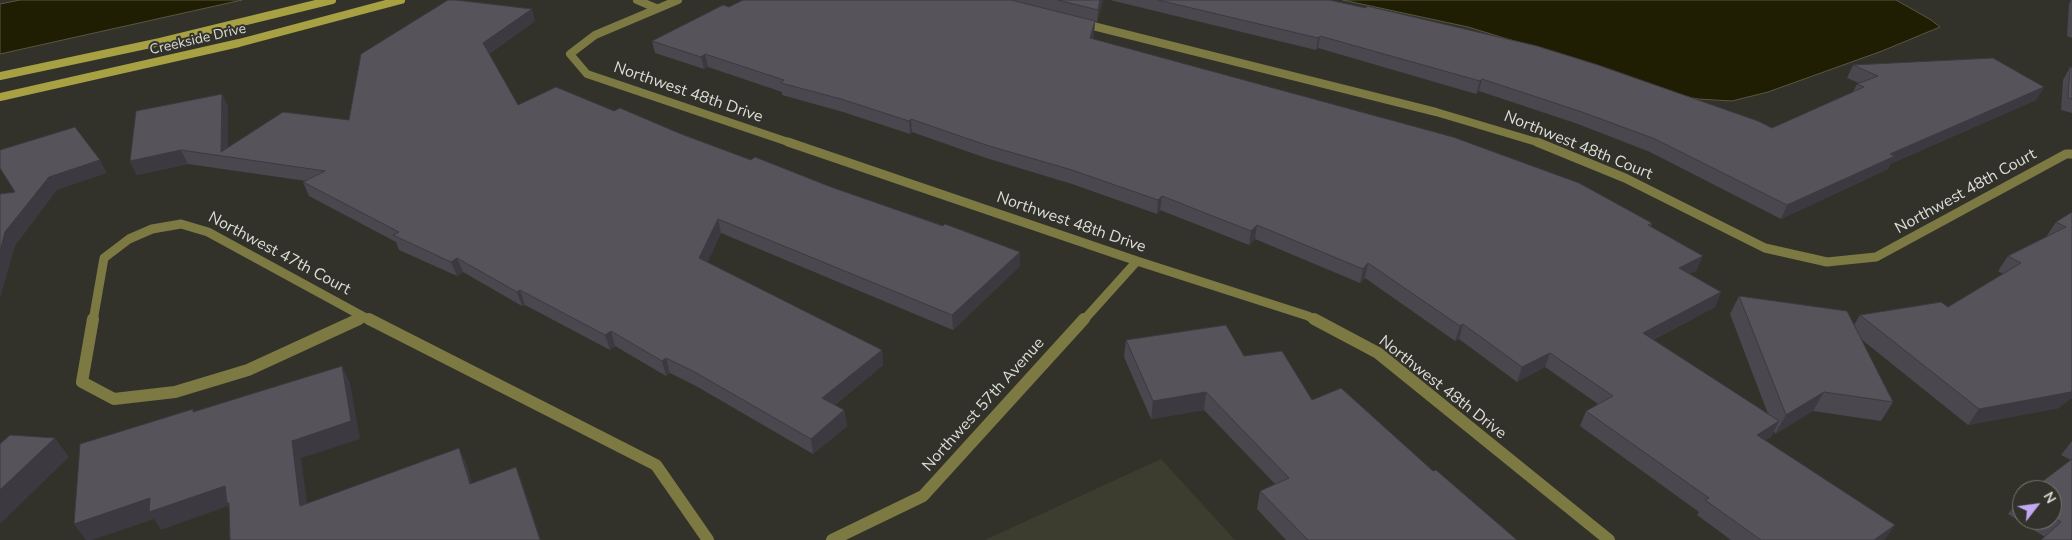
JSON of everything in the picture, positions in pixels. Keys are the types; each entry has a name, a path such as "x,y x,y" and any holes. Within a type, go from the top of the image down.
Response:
{"street":[{"name":"Creekside Drive","path":"0,76 178,38 332,0"},
{"name":"Creekside Drive","path":"0,97 239,43 401,0"},
{"path":"637,0 656,8"},
{"name":"Northwest 48th Drive","path":"678,0 595,35 570,54 587,74 1136,261 1308,316 1378,353 1609,540"},
{"name":"Northwest 48th Court","path":"1074,21 1436,112 1529,139 1625,178 1765,248 1827,262 1876,258 2066,154 2072,154"},
{"name":"Northwest 47th Court","path":"364,317 248,370 175,392 114,399 82,382 104,258 129,239 152,229 181,224 208,232 364,317 656,465 708,540"},
{"name":"Northwest 57th Avenue","path":"832,540 923,496 1136,261"}],"shaded area":[{"path":"20,0 242,0 0,54 0,4"},
{"path":"1343,0 1896,0 1940,27 1882,51 1768,92 1732,101 1698,99 1661,92 1570,58 1468,27"},
{"path":"1161,459 1235,540 985,540"}],"building":[{"path":"448,0 532,9 483,43 518,105 556,87 614,111 620,108 681,134 751,160 755,157 831,187 943,226 945,224 1020,252 952,315 718,219 699,258 882,350 822,398 844,410 811,439 693,371 666,358 662,361 611,331 605,335 520,290 517,292 457,258 451,262 393,235 399,232 303,182 325,171 181,150 130,161 136,111 222,94 221,152 283,112 349,120 361,54"},
{"path":"743,0 1011,0 1095,21 1090,38 1453,137 1579,183 1652,223 1648,225 1703,256 1679,268 1721,292 1643,333 1779,421 1757,435 1895,525 1874,540 1761,540 1705,500 1709,498 1586,411 1613,396 1550,353 1522,367 1463,324 1460,326 1368,263 1363,269 1257,225 1251,231 1162,196 1158,200 1072,170 986,145 911,119 909,121 841,99 781,83 784,80 705,54 701,57 652,41 723,5 729,7"},
{"path":"1058,0 1100,0 1098,10"},
{"path":"1158,0 1329,0 1366,8 1367,6 1537,46 1598,65 1758,121 1772,128 1864,87 1857,84 1878,76 1853,65 1993,58 2044,87 1890,154 1895,156 1787,205 1655,139 1582,112 1482,79 1480,81 1320,36 1318,38"},
{"path":"2070,67 2072,68 2072,99 2068,98"},
{"path":"75,127 100,160 49,177 5,232 0,251 0,194 15,192 0,168 0,150"},
{"path":"2072,212 2071,392 1979,409 1860,315 1941,302 1948,307 2021,263 2008,256 2066,227 2056,222"},
{"path":"1739,296 1847,311 1893,402 1824,392 1786,415"},
{"path":"1226,325 1244,356 1282,351 1312,400 1341,388 1433,471 1436,470 1517,540 1308,540 1260,491 1289,478 1206,392 1153,401 1126,340"},
{"path":"342,366 351,421 292,441 300,506 459,448 470,484 516,467 540,540 230,540 229,503 227,503 225,486 149,512 150,498 74,524 80,444 193,409 193,412"},
{"path":"10,435 55,438 0,490 0,444"},
{"path":"2072,459 2072,540 2041,540 2052,530 2062,530 2062,480 2044,480"}]}
